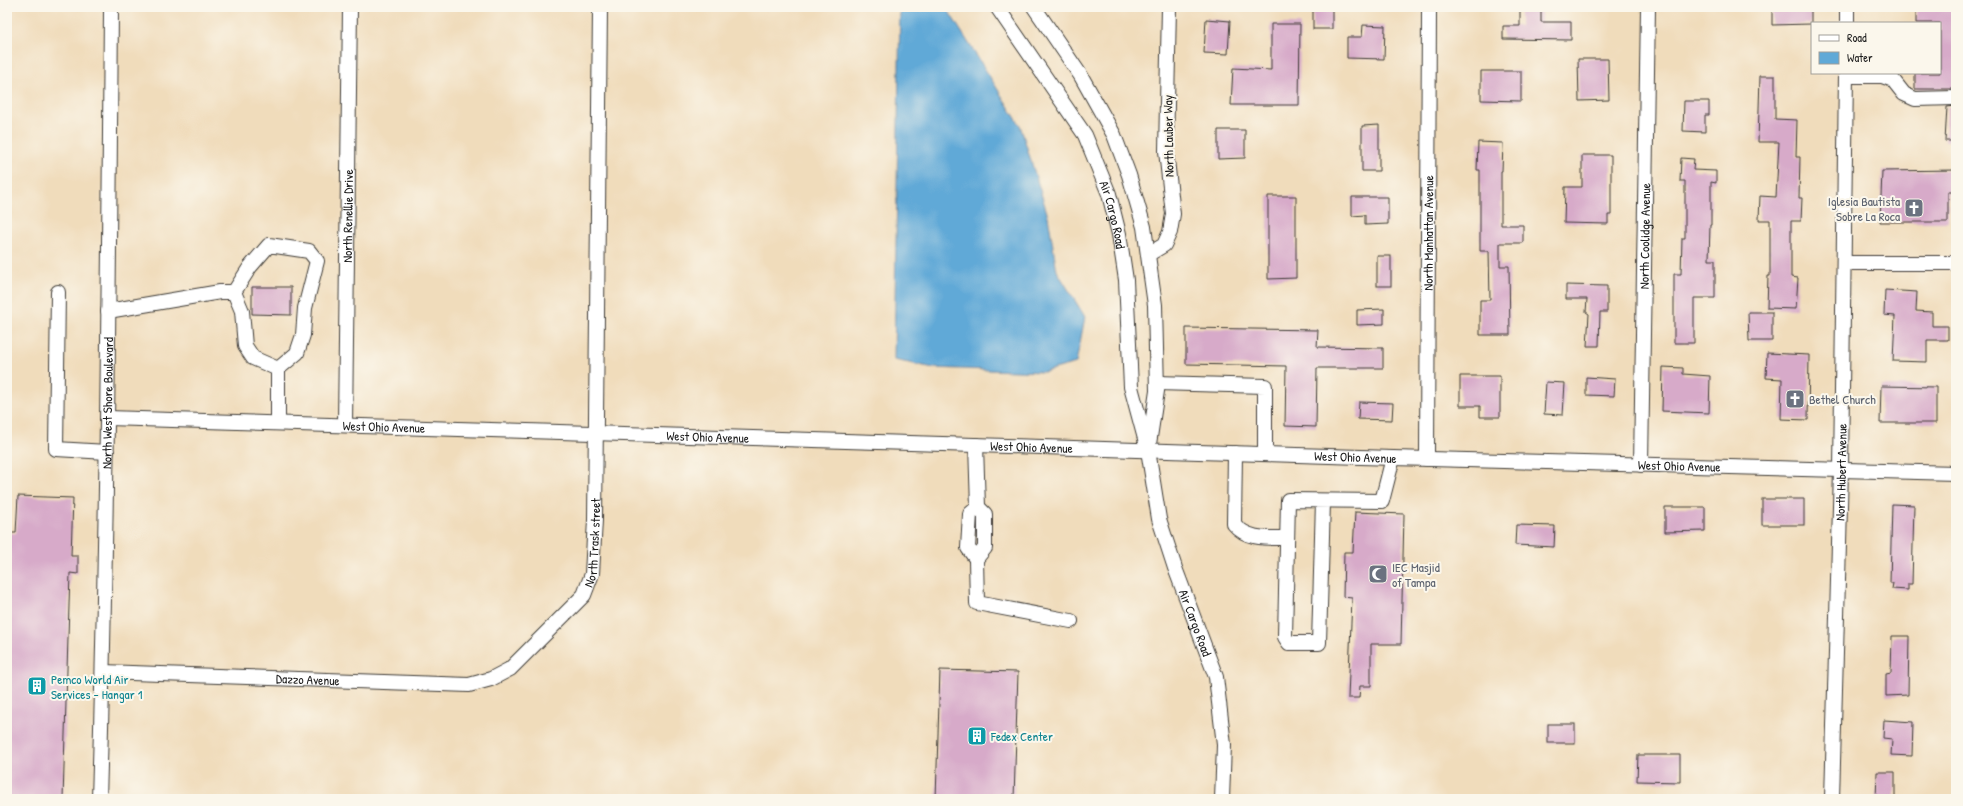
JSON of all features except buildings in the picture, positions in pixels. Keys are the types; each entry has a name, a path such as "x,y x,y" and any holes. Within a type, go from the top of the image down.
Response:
{"street":[{"name":"North West Shore Boulevard","path":"98,799 103,672 108,418 111,7"},
{"name":"North Renellie Drive","path":"345,425 350,7"},
{"name":"North Trask street","path":"510,669 584,595 592,574 596,520 600,7"},
{"name":"Air Cargo Road","path":"998,7 1085,135 1109,194 1119,234 1126,280 1131,387 1148,450 1158,519 1216,677 1224,745 1222,799"},
{"name":"Air Cargo Road","path":"1034,7 1081,76 1114,135 1129,175 1144,227 1155,305 1157,383 1148,450"},
{"name":"North Lauber Way","path":"1148,254 1164,245 1170,232 1173,214 1166,151 1169,7"},
{"name":"North Manhattan Avenue","path":"1427,459 1429,7"},
{"name":"North Coolidge Avenue","path":"1641,465 1648,7"},
{"path":"1847,7 1847,22"},
{"path":"1846,74 1893,76 1904,94 1915,99 1956,98"},
{"name":"North Hubert Avenue","path":"1832,799 1841,470 1846,74"},
{"path":"234,292 250,267 269,245 309,251 317,261 305,308 303,335 297,353 278,369 278,423"},
{"path":"1844,263 1956,263"},
{"path":"58,292 56,449 107,452"},
{"path":"108,311 220,292 234,292"},
{"path":"234,292 242,310 245,346 253,358 278,369"},
{"path":"1157,383 1265,386 1266,454"},
{"name":"West Ohio Avenue","path":"108,418 597,432 1393,458 1956,473"},
{"path":"976,445 978,507 970,514 968,548 976,559 977,602 1071,621"},
{"path":"1235,453 1234,524 1239,530 1249,535 1267,538 1287,538"},
{"path":"1323,501 1319,643 1289,643 1285,637 1288,500 1382,501 1393,458"},
{"name":"Dazzo Avenue","path":"103,672 468,685 491,679 510,669"}],"water":[{"path":"900,7 946,7 1020,125 1048,216 1057,271 1085,317 1076,363 1044,372 934,368 894,360"}],"place":[{"name":"Iglesia Bautista Sobre La Roca","path":"1914,208"},
{"name":"Bethel Church","path":"1795,399"},
{"name":"IEC Masjid of Tampa","path":"1378,574"},
{"name":"Pemco World Air Services - Hangar 1","path":"37,686"},
{"name":"Fedex Center","path":"977,736"}]}
